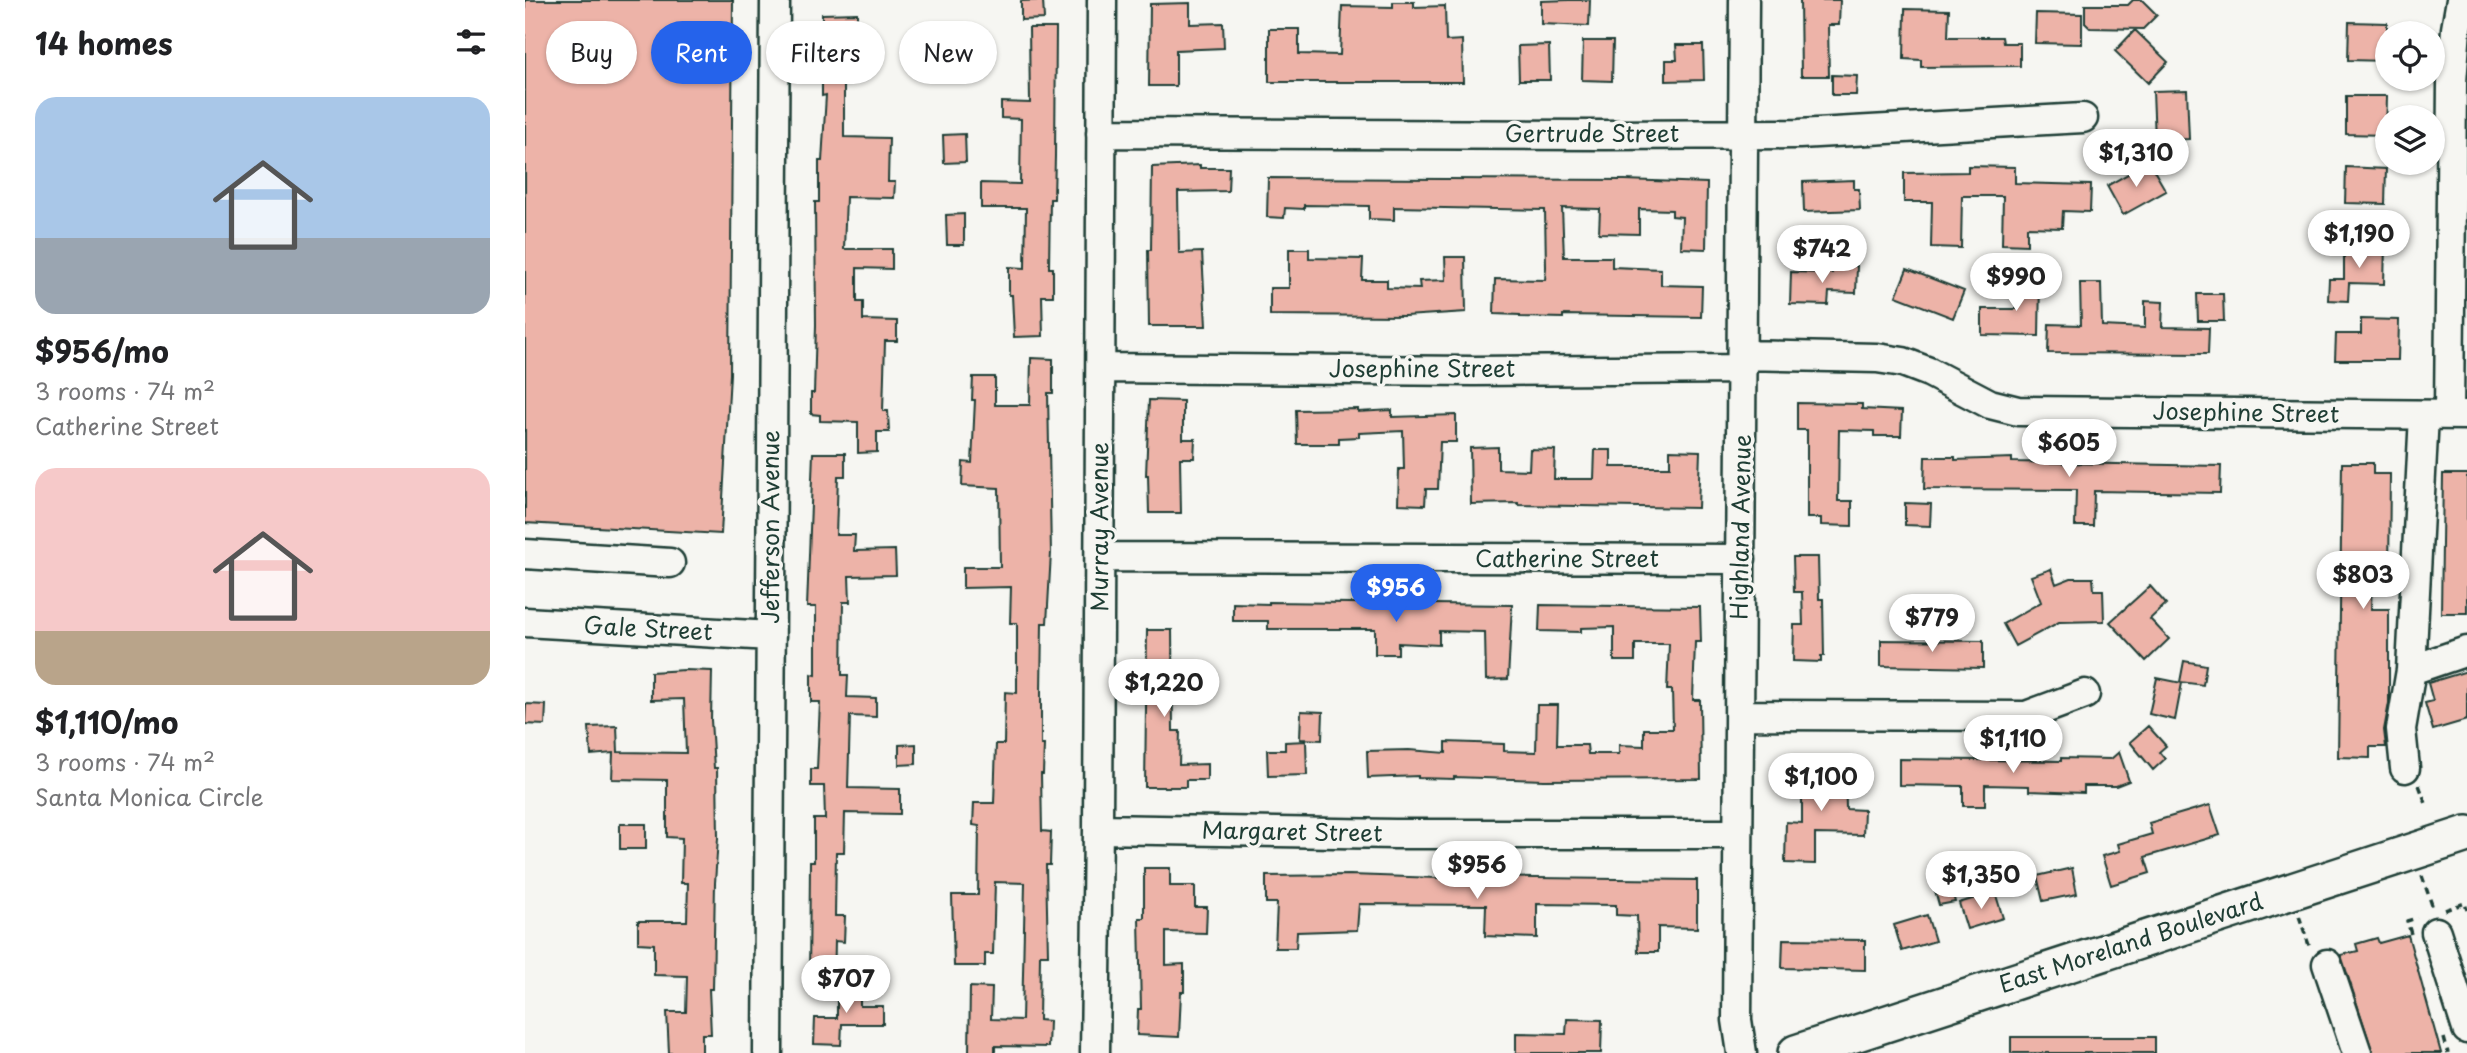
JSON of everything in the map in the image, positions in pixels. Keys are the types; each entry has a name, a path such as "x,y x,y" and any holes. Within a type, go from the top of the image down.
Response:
{"main road":[{"name":"East Moreland Boulevard","path":"1796,1053 2467,834"}],"street":[{"name":"Jefferson Avenue","path":"768,1053 775,0"},
{"name":"Murray Avenue","path":"1095,1053 1102,0"},
{"name":"Highland Avenue","path":"1742,1053 1737,1020 1744,0"},
{"path":"2405,768 2401,729 2447,415 2452,82 2461,0"},
{"name":"Gertrude Street","path":"1101,133 1799,134 2083,118"},
{"name":"Josephine Street","path":"1101,368 1474,371 1877,358 1903,362 1929,372 1983,401 2018,411 2447,415"},
{"path":"525,554 670,563"},
{"name":"Catherine Street","path":"1100,557 1741,559"},
{"name":"Gale Street","path":"525,622 771,636"},
{"path":"2411,670 2467,650"},
{"path":"1739,715 2026,716 2085,694"},
{"name":"Margaret Street","path":"1098,829 1395,834 1738,834"},
{"path":"2435,923 2467,1029"},
{"path":"2327,964 2357,1053"}],"path":[{"path":"2422,876 2435,923"}],"building":[{"path":"525,0 733,0 733,21 651,21 651,84 732,84 730,374 721,534 525,523"},
{"path":"1043,0 1044,19 1021,20 1021,1"},
{"path":"1590,0 1589,26 1541,24 1541,1"},
{"path":"1800,0 1840,0 1839,25 1828,25 1829,76 1801,76"},
{"path":"2133,0 2142,0 2157,15 2143,29 2090,28 2085,23 2085,5 2128,5"},
{"path":"1393,2 1414,2 1414,7 1445,6 1446,41 1462,40 1463,82 1269,82 1269,29 1299,29 1299,54 1340,55 1342,6 1393,7"},
{"path":"1190,3 1190,24 1223,23 1224,48 1176,50 1176,86 1149,86 1150,4"},
{"path":"1905,9 1949,10 1948,37 2002,37 2003,43 2020,43 2020,66 1921,67 1921,60 1904,59"},
{"path":"857,13 857,21 822,21 822,14"},
{"path":"2036,13 2082,14 2082,44 2035,43"},
{"path":"2349,22 2375,23 2375,61 2348,60"},
{"path":"1029,28 1056,28 1054,199 1050,199 1049,268 1053,268 1053,296 1042,296 1043,336 1014,337 1009,267 1025,268 1026,208 981,208 981,183 1020,184 1021,119 1001,118 1001,102 1030,103"},
{"path":"2135,30 2168,62 2148,83 2115,51"},
{"path":"1583,41 1613,41 1612,81 1582,80"},
{"path":"1549,45 1550,80 1519,80 1518,46"},
{"path":"1676,45 1703,45 1704,80 1666,81 1666,60 1677,60"},
{"path":"1832,75 1857,76 1856,95 1832,95"},
{"path":"822,84 844,84 844,137 889,138 888,182 895,182 894,198 846,197 844,249 892,249 892,269 857,268 857,302 863,302 863,320 897,321 897,341 885,341 883,411 888,411 889,432 877,432 877,452 858,453 858,422 820,421 820,415 811,414 816,325 815,202 819,202 819,161 822,161 826,95 822,96"},
{"path":"2187,90 2189,139 2155,140 2153,91"},
{"path":"2346,96 2387,96 2387,105 2375,105 2375,135 2346,134"},
{"path":"965,134 966,162 944,163 943,135"},
{"path":"2149,162 2166,191 2123,215 2107,186"},
{"path":"1200,165 1200,168 1229,168 1228,191 1178,192 1179,253 1202,252 1206,326 1149,326 1148,250 1151,250 1152,167"},
{"path":"1968,166 2015,167 2015,183 2091,185 2090,212 2063,211 2062,228 2027,227 2027,245 2002,244 2003,196 1962,196 1961,248 1931,247 1932,202 1904,202 1904,173 1968,172"},
{"path":"2346,167 2375,168 2375,175 2386,175 2385,204 2345,203"},
{"path":"1268,178 1707,183 1706,249 1681,248 1682,217 1672,216 1672,210 1639,209 1639,234 1599,233 1600,209 1562,208 1564,257 1612,257 1612,267 1661,269 1661,285 1702,286 1701,317 1563,315 1563,318 1494,314 1495,279 1545,280 1545,210 1394,207 1394,220 1369,219 1369,206 1304,205 1304,209 1285,208 1284,218 1267,217"},
{"path":"1854,180 1854,189 1859,189 1860,210 1804,212 1803,182"},
{"path":"964,214 964,245 947,245 946,215"},
{"path":"2344,245 2385,245 2384,284 2349,283 2348,301 2328,300 2329,279 2344,279"},
{"path":"1289,249 1309,249 1309,258 1363,259 1362,280 1387,280 1387,288 1420,289 1419,281 1446,280 1445,257 1465,257 1466,312 1405,316 1270,315 1270,288 1289,288"},
{"path":"1832,266 1857,266 1856,293 1829,292 1828,305 1790,304 1791,272 1832,273"},
{"path":"1907,269 1964,291 1953,318 1896,296"},
{"path":"2016,278 2040,279 2039,336 1982,335 1982,309 2016,309"},
{"path":"2080,283 2101,283 2102,326 2145,328 2145,301 2163,302 2162,327 2209,328 2208,354 2048,353 2049,324 2081,325"},
{"path":"2197,294 2223,294 2224,321 2198,321"},
{"path":"2361,319 2399,320 2398,360 2335,360 2336,334 2361,334"},
{"path":"1031,358 1053,359 1053,393 1048,393 1051,553 1047,623 1042,623 1041,693 1041,745 1044,745 1041,774 1042,831 1051,832 1050,865 1046,865 1048,955 1040,955 1039,1020 1049,1021 1048,1047 995,1046 995,1053 969,1053 970,987 992,988 991,1019 1022,1020 1025,883 995,882 993,954 985,954 985,966 954,966 952,895 978,895 979,826 973,825 974,803 994,803 996,744 1004,744 1005,692 1017,693 1017,623 1010,623 1011,587 963,588 963,567 1000,567 999,488 962,486 963,462 972,463 975,400 972,400 973,377 995,377 995,405 1030,405"},
{"path":"1149,400 1183,401 1183,439 1195,439 1194,458 1180,458 1181,513 1149,513 1146,475"},
{"path":"1797,403 1862,404 1862,409 1902,411 1901,436 1874,436 1874,431 1839,430 1838,501 1852,501 1852,526 1821,525 1821,518 1807,518 1807,430 1797,430"},
{"path":"1358,409 1358,412 1392,410 1392,417 1456,415 1456,442 1440,442 1438,489 1426,489 1425,505 1398,504 1399,469 1404,469 1403,431 1359,433 1359,437 1339,438 1339,444 1297,444 1296,410"},
{"path":"1498,447 1498,469 1529,470 1530,449 1555,450 1554,479 1594,479 1595,450 1611,450 1611,467 1670,467 1670,450 1700,451 1698,508 1471,504 1470,448"},
{"path":"813,453 845,453 845,476 838,476 836,535 855,535 854,551 895,550 896,575 849,576 850,602 843,602 842,675 848,675 847,697 876,698 876,717 850,716 848,788 900,789 900,814 845,813 844,852 836,852 835,916 845,916 844,942 835,941 834,986 809,985 810,862 814,862 814,819 825,819 824,786 811,786 811,769 817,769 820,702 811,702 811,674 816,675 816,607 807,607"},
{"path":"1925,457 1955,457 1955,460 2012,458 2012,462 2221,466 2220,493 2094,491 2093,526 2075,526 2076,490 1924,489"},
{"path":"2342,463 2373,463 2373,474 2390,474 2389,578 2372,578 2371,609 2389,609 2389,703 2384,730 2386,747 2370,747 2370,758 2338,757"},
{"path":"2443,474 2467,474 2467,613 2441,613"},
{"path":"1905,503 1931,504 1930,526 1905,525"},
{"path":"1793,557 1818,557 1819,599 1823,599 1824,656 1821,656 1821,662 1793,661 1794,625 1803,625 1802,592 1794,592"},
{"path":"2051,569 2056,584 2071,578 2093,578 2094,590 2103,590 2104,621 2059,622 2015,646 2003,624 2041,602 2031,576"},
{"path":"2150,586 2166,604 2150,619 2169,639 2146,661 2110,622"},
{"path":"1233,603 1512,605 1508,679 1486,680 1485,632 1439,631 1439,645 1398,643 1398,654 1375,654 1375,629 1268,629 1268,621 1233,621"},
{"path":"1540,605 1700,607 1701,642 1695,642 1693,700 1700,700 1701,779 1544,780 1418,776 1368,778 1367,751 1446,753 1446,742 1504,744 1504,751 1536,752 1537,705 1558,705 1557,745 1587,745 1588,754 1619,754 1619,745 1644,746 1644,729 1673,729 1672,690 1667,690 1669,644 1635,644 1635,661 1614,661 1614,627 1581,628 1581,632 1539,631"},
{"path":"1147,630 1172,630 1173,731 1180,731 1179,765 1207,764 1207,780 1186,780 1186,787 1145,787"},
{"path":"1881,640 1983,641 1983,668 1881,666"},
{"path":"2184,661 2206,665 2203,685 2180,682"},
{"path":"712,671 711,720 714,768 717,768 718,838 713,989 709,989 711,1034 702,1034 702,1053 669,1053 667,1012 686,1012 687,976 654,975 654,944 638,943 638,921 687,921 688,883 681,883 682,838 667,837 667,780 612,779 613,753 591,755 589,727 617,726 618,752 686,753 684,699 651,700 651,672"},
{"path":"2467,671 2467,720 2433,730 2425,703 2433,701 2428,683"},
{"path":"2157,678 2182,683 2175,720 2149,714"},
{"path":"526,704 546,705 545,725 525,724"},
{"path":"1301,711 1323,712 1322,740 1300,739"},
{"path":"2148,726 2166,746 2159,752 2165,759 2153,770 2130,742"},
{"path":"1306,741 1307,775 1268,776 1267,750 1285,750 1285,742"},
{"path":"916,744 916,764 899,765 899,745"},
{"path":"2119,752 2129,781 2116,786 2084,786 2084,793 2029,791 2029,786 1985,785 1985,806 1963,806 1963,786 1899,785 1899,759 2061,761 2061,758 2111,759"},
{"path":"1845,765 1846,809 1864,810 1863,835 1815,834 1815,864 1785,863 1786,822 1802,823 1802,766"},
{"path":"2210,805 2220,835 2145,857 2150,873 2111,885 2102,856 2120,851 2118,844 2152,834 2149,823"},
{"path":"620,824 646,824 646,849 620,849"},
{"path":"1144,868 1170,868 1170,886 1195,886 1195,907 1207,907 1206,933 1166,932 1166,965 1184,964 1179,1037 1137,1035 1138,1009 1141,1009 1139,918 1144,918"},
{"path":"2072,868 2077,894 2043,901 2037,876"},
{"path":"1350,875 1467,879 1697,880 1697,928 1658,927 1658,952 1638,952 1637,916 1616,915 1616,905 1537,904 1537,938 1485,936 1486,905 1359,904 1357,930 1297,932 1296,948 1275,948 1277,903 1266,903 1266,876"},
{"path":"1949,879 1955,902 1939,905 1933,883"},
{"path":"1995,892 2003,918 1967,929 1959,903"},
{"path":"1927,915 1935,941 1902,951 1894,925"},
{"path":"2408,935 2441,1053 2373,1053 2341,955 2358,951 2356,944 2377,938 2379,943"},
{"path":"1783,939 1865,940 1865,970 1782,968"},
{"path":"837,982 860,982 860,1006 883,1006 883,1024 842,1024 841,1045 814,1044 815,1018 837,1018"},
{"path":"1567,1019 1602,1020 1601,1053 1516,1053 1516,1033 1566,1034"},
{"path":"2011,1037 2155,1037 2155,1053 2011,1053"}]}
